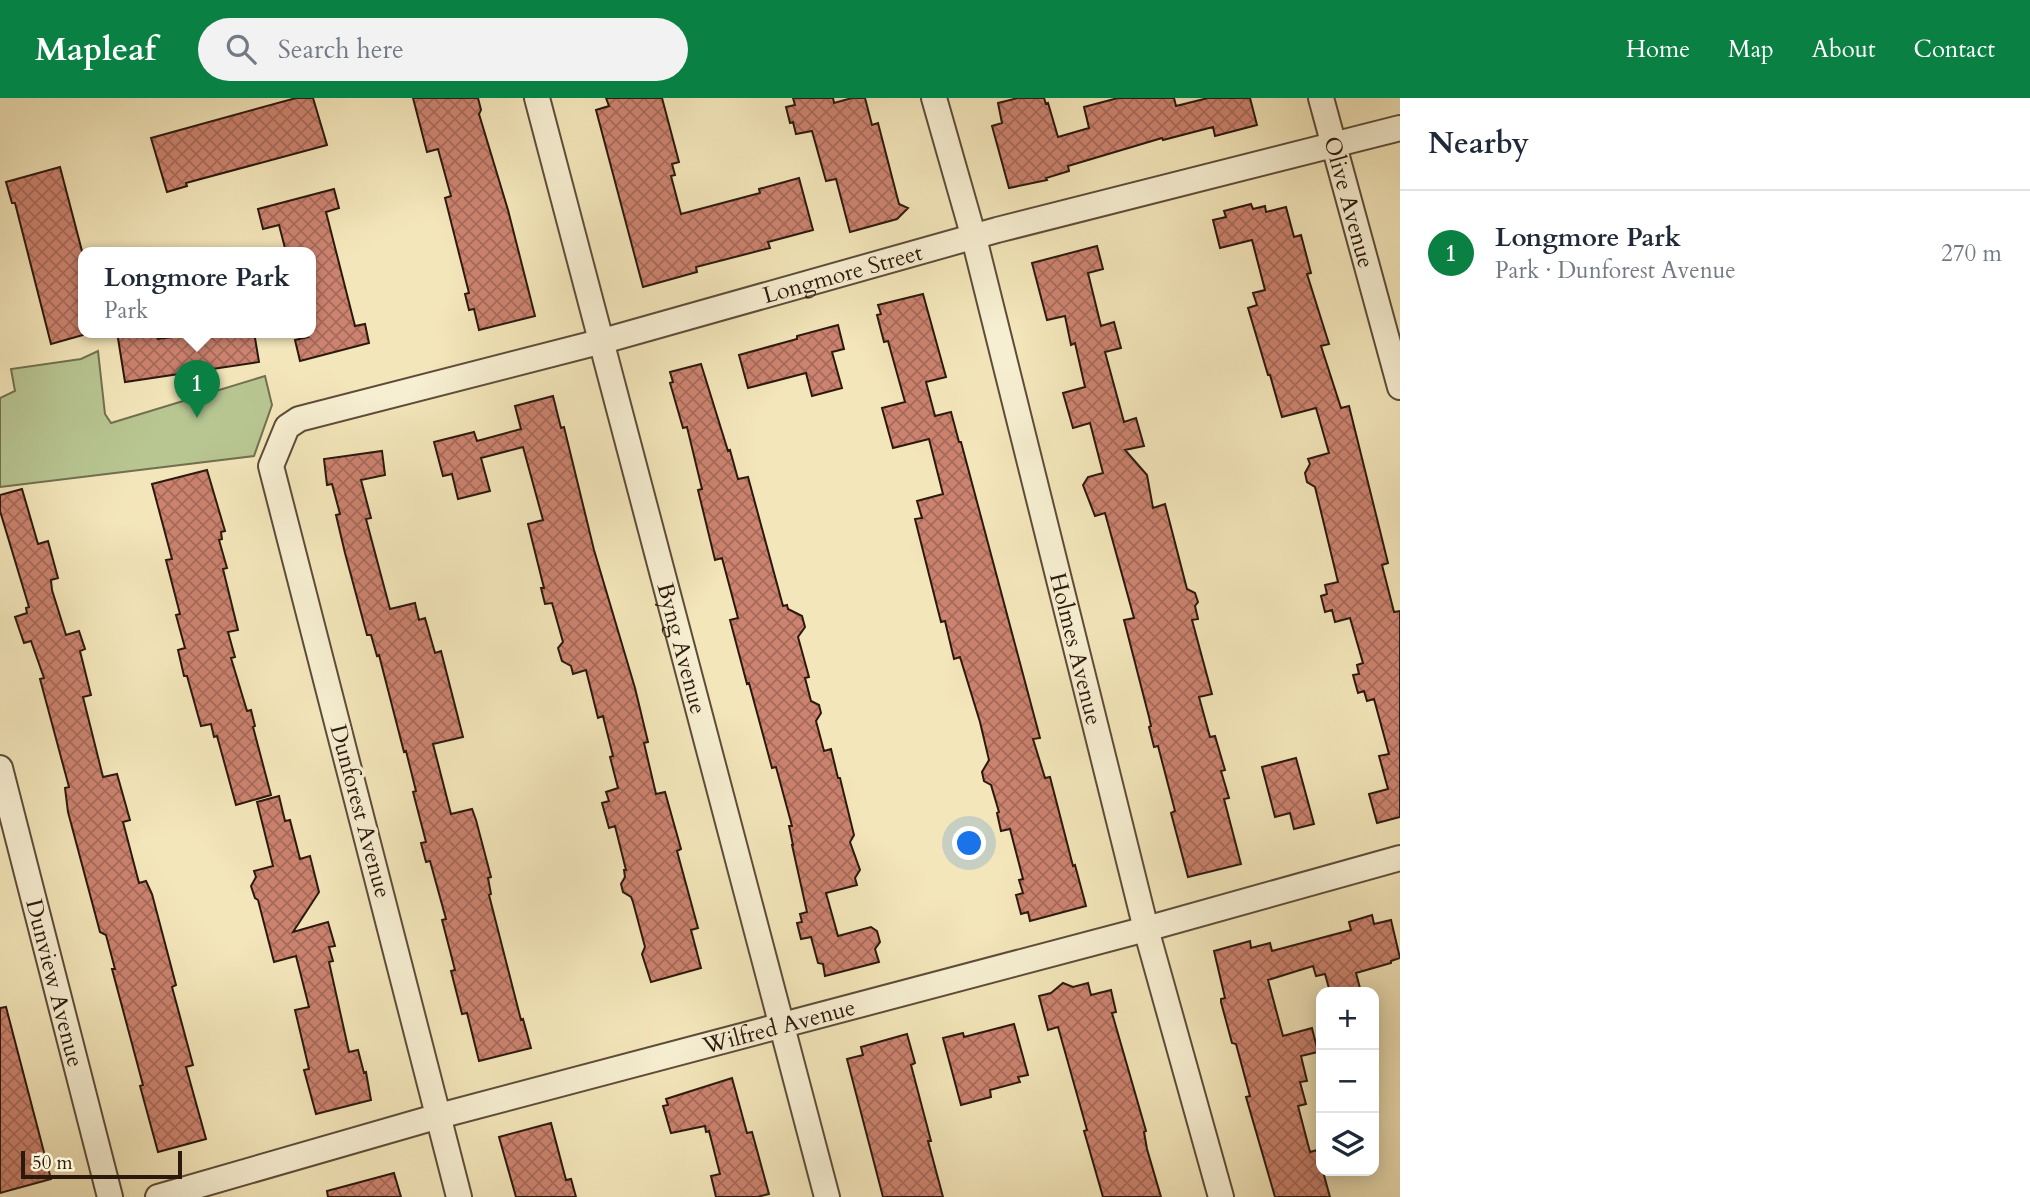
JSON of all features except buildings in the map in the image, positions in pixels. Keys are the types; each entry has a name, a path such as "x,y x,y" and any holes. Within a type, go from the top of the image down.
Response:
{"street":[{"name":"Byng Avenue","path":"537,98 827,1197"},
{"name":"Holmes Avenue","path":"934,98 974,238 1146,929 1221,1197"},
{"name":"Olive Avenue","path":"1321,98 1400,387"},
{"name":"Longmore Street","path":"287,427 299,419 603,341 927,249 1400,128"},
{"name":"Dunforest Avenue","path":"287,427 271,466 459,1197"},
{"name":"Dunview Avenue","path":"0,768 110,1197"},
{"name":"Wilfred Avenue","path":"159,1197 439,1116 1400,859"}],"green space":[{"path":"98,351 105,414 111,423 265,376 272,405 254,456 0,487 0,398 15,391 11,369 81,359"}],"place":[{"name":"Longmore Park","path":"197,418"}]}
